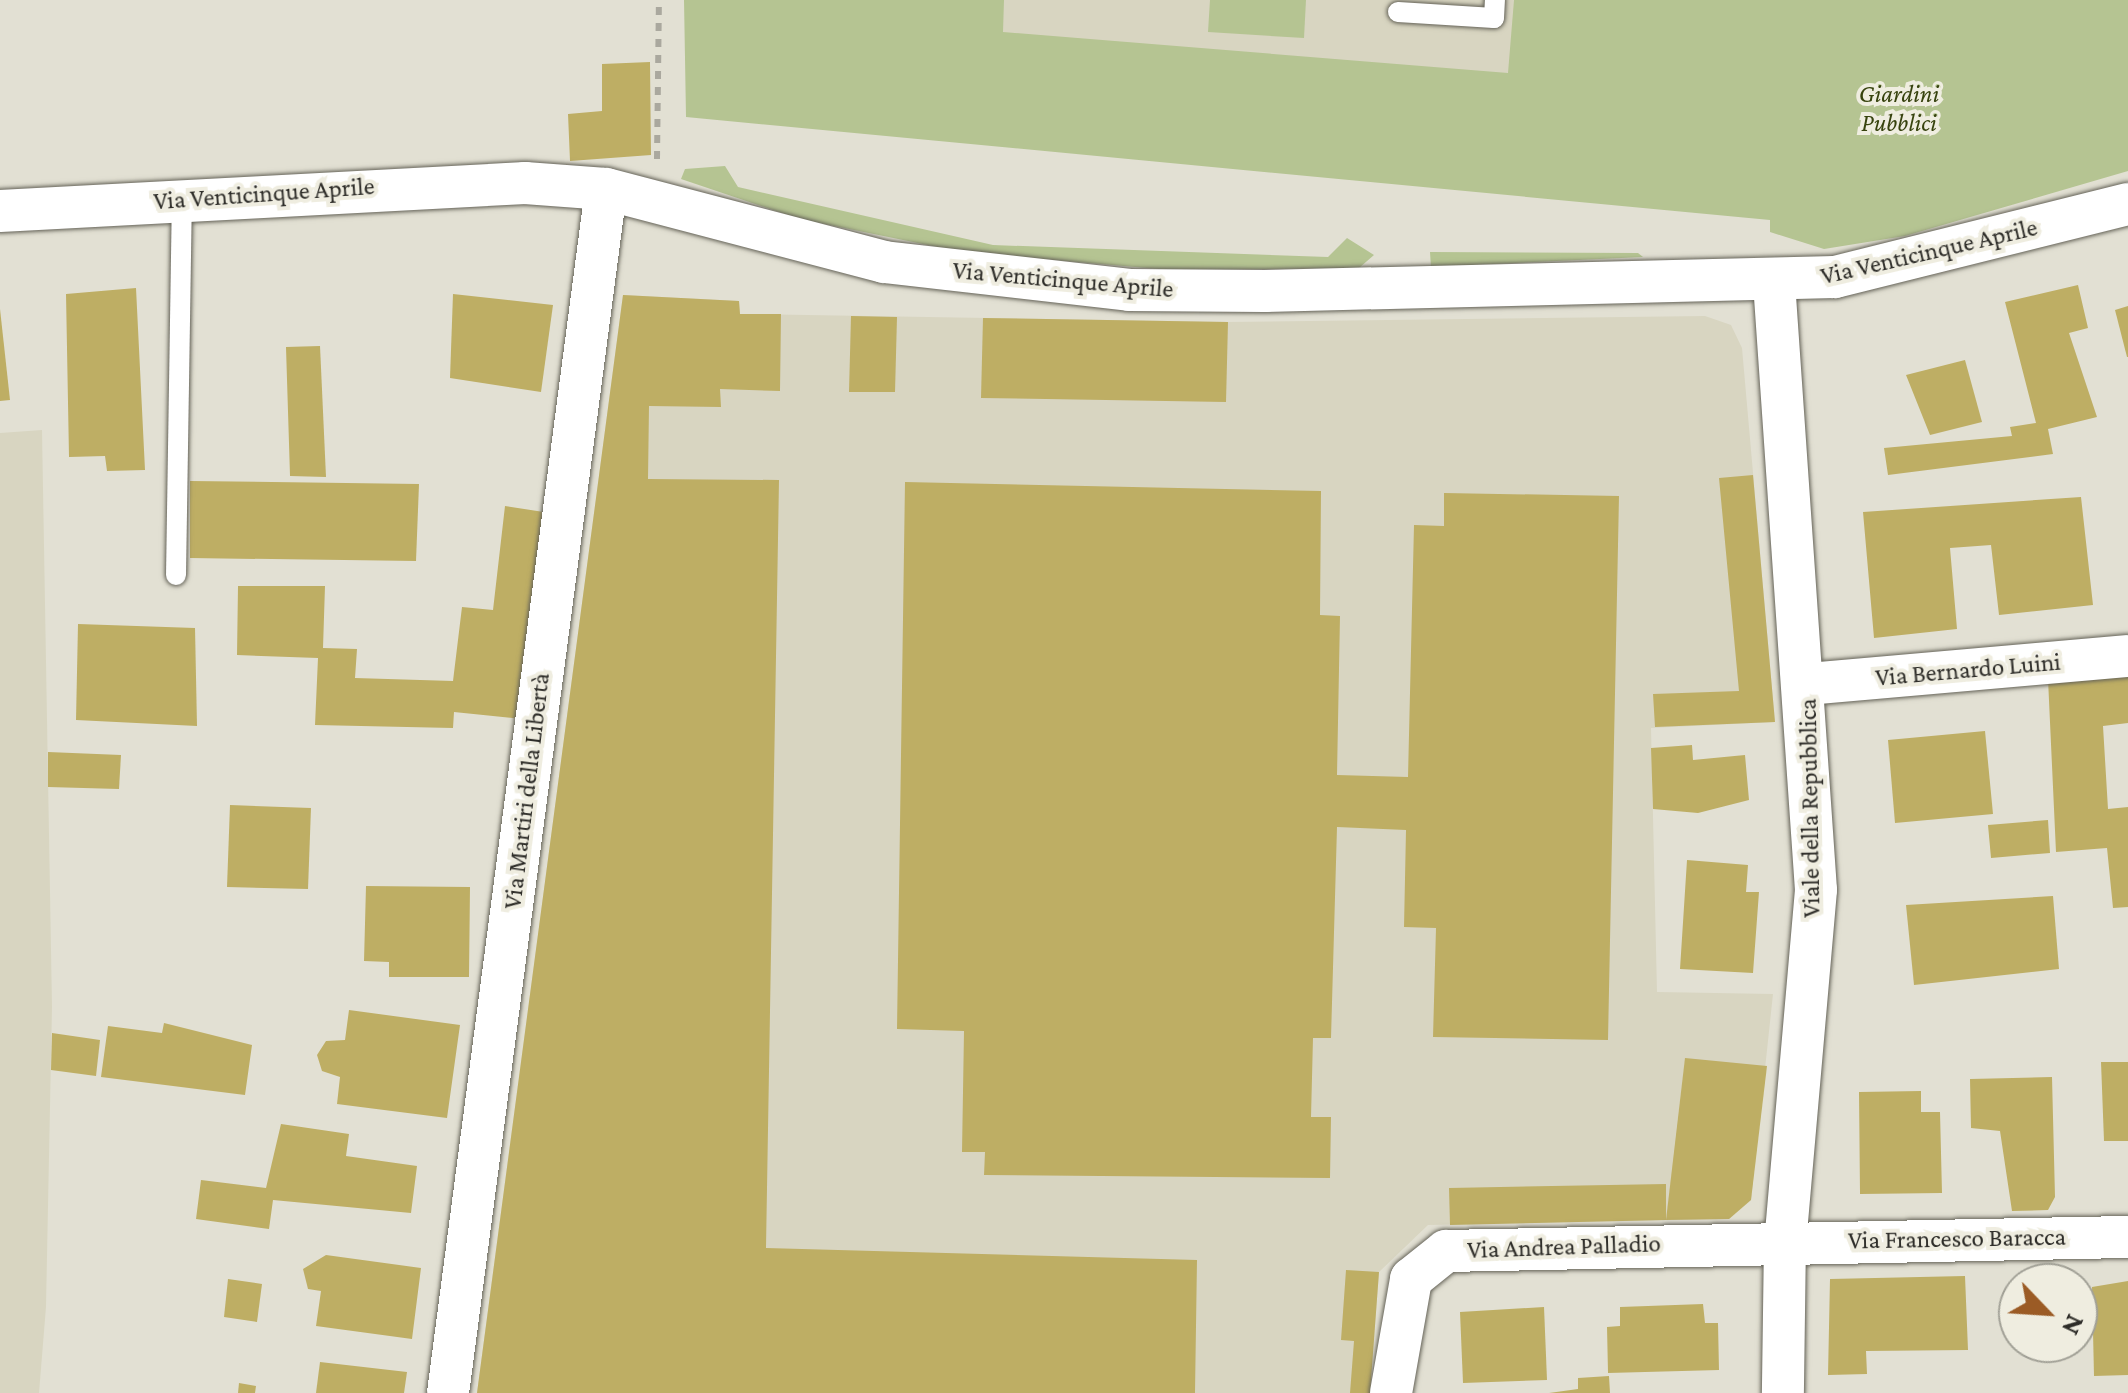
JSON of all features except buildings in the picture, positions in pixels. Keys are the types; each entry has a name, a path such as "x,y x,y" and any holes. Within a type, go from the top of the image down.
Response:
{"street":[{"name":"Via Venticinque Aprile","path":"0,211 462,182 606,189 884,262 1129,290 1774,282 1908,262 2128,204"},
{"name":"Via Martiri della Libertà","path":"448,1393 606,189"},
{"name":"Viale della Repubblica","path":"1774,282 1807,684 1816,890 1785,1241 1783,1393"},
{"name":"Via Bernardo Luini","path":"1807,684 2128,656"},
{"name":"Via Francesco Baracca","path":"1785,1241 2128,1237"},
{"name":"Via Andrea Palladio","path":"1391,1393 1410,1278 1446,1251 1785,1241"}],"lane":[{"path":"1398,12 1494,18 1495,0"},
{"path":"176,575 182,200"}],"path":[{"path":"650,200 659,0"}],"shaded area":[{"path":"933,0 1553,0 1545,103 929,43"},
{"path":"623,295 739,301 740,314 1228,322 1705,316 1731,325 1742,348 1775,722 1651,728 1657,992 1773,994 1751,1200 1729,1219 1428,1225 1379,1272 1370,1393 477,1393"},
{"path":"42,430 52,1007 46,1307 39,1393 0,1393 0,433"}],"green space":[{"name":"Giardini Pubblici","path":"684,0 1004,0 1003,32 1508,73 1514,0 2128,0 2128,171 1905,236 1824,249 1770,232 1770,220 686,117"},
{"path":"1210,0 1306,0 1304,38 1208,32"},
{"path":"725,166 738,187 993,245 1328,257 1347,238 1374,255 1359,268 1170,270 962,252 800,219 681,179 685,169"},
{"path":"1430,252 1638,253 1643,257 1431,267"}]}
